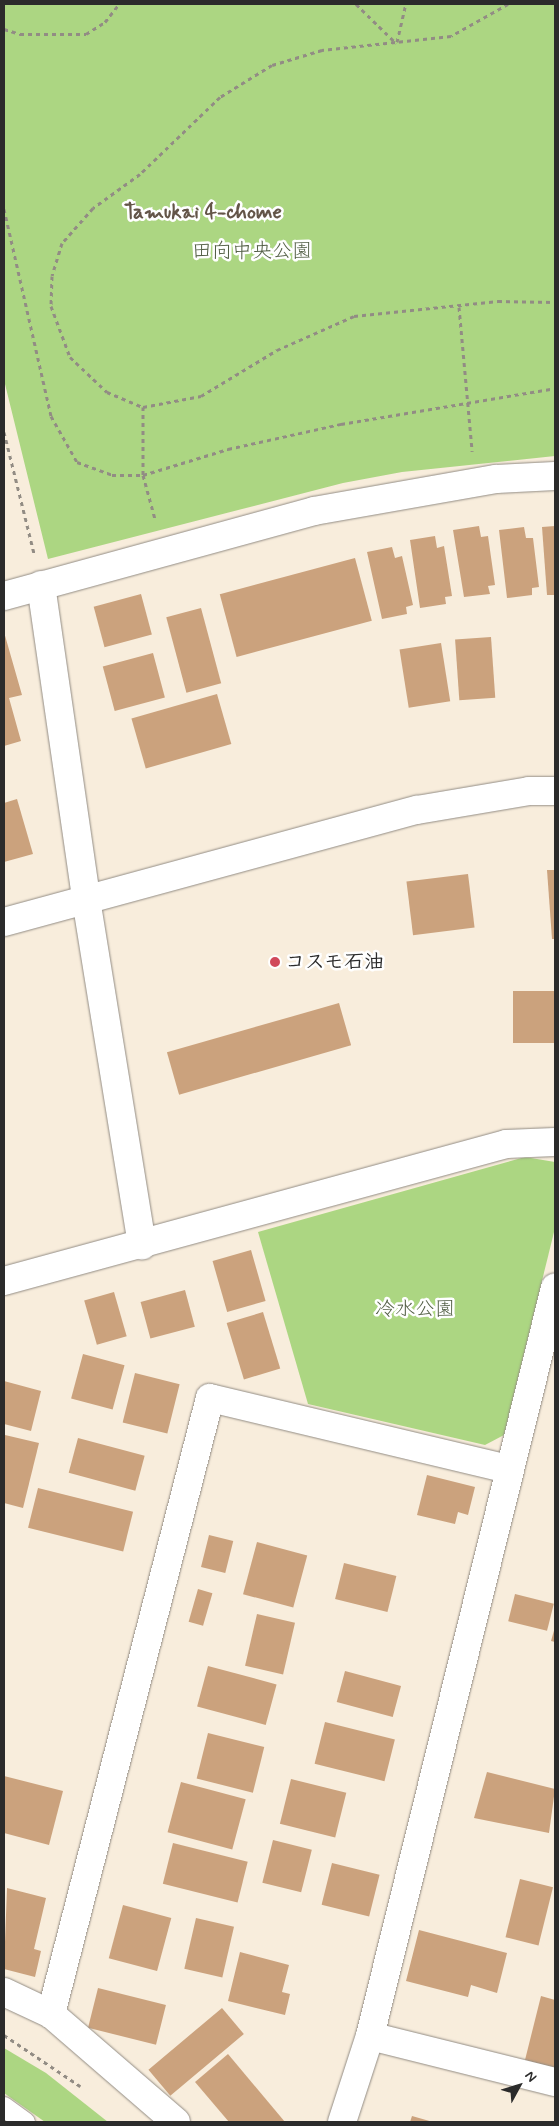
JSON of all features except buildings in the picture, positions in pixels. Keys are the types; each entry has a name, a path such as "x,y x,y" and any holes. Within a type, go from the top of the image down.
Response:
{"street":[{"path":"4,596 314,511 476,482 555,476"},
{"path":"41,585 86,900 142,1245"},
{"path":"4,922 418,810 529,791 555,791"},
{"path":"4,1281 142,1245 506,1144 555,1142"},
{"path":"342,2122 370,2036 555,1288"},
{"path":"51,2014 210,1398 509,1469"},
{"path":"4,1992 51,2014 176,2122"},
{"path":"370,2036 555,2082"}],"lane":[{"path":"4,2107 25,2122"}],"path":[{"path":"4,29 20,34 86,34 105,22 119,4"},
{"path":"356,4 396,43"},
{"path":"396,43 406,4"},
{"path":"508,4 451,36 322,50 272,66 220,97 140,174 93,208 62,243 52,276 51,306 70,357 107,392 144,407 201,396 277,350 354,316 459,307 498,301 555,302"},
{"path":"4,209 51,416 77,462 112,476 143,475 228,449 341,424 467,406 555,388"},
{"path":"459,307 467,406 476,482"},
{"path":"144,407 143,475 163,552"},
{"path":"4,432 41,585"},
{"path":"4,2035 85,2090"}],"green space":[{"name":"田向中央公園","path":"4,4 555,4 555,456 402,472 343,483 48,559 4,380"},
{"name":"冷水公園","path":"525,1157 555,1162 555,1228 504,1435 485,1445 308,1404 258,1232"},
{"path":"4,2048 46,2073 108,2122 45,2122 4,2093"}],"place":[{"name":"コスモ石油","path":"275,962"}],"district":[{"name":"Tamukai 4-chome","path":"203,212"}]}
